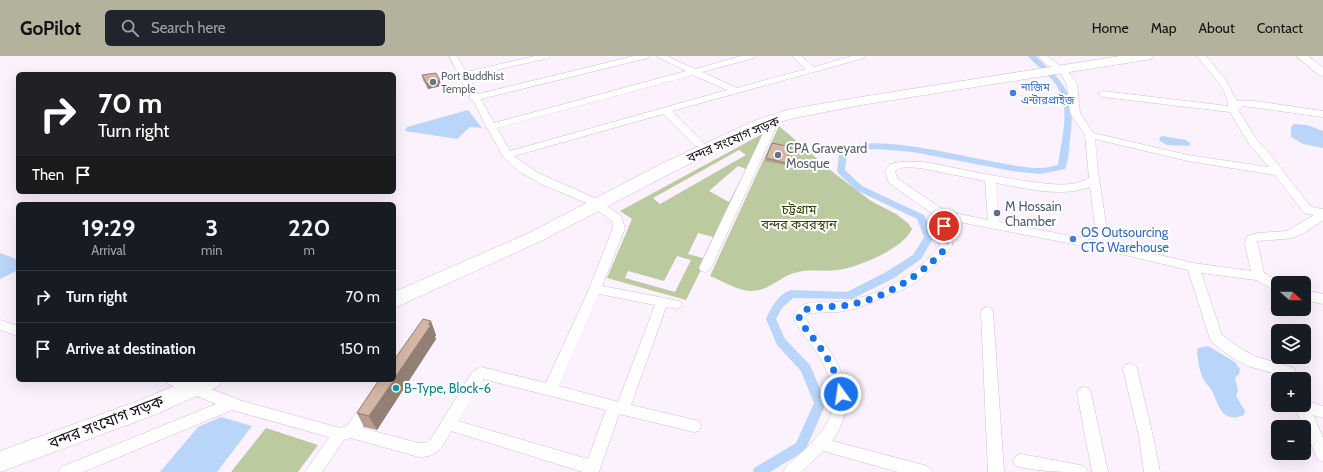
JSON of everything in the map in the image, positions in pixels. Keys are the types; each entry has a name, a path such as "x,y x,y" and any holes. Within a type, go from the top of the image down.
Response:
{"highway":[{"name":"বন্দর সংযোগ সড়ক","path":"396,291 594,203 761,123 798,113 1031,72 1054,65 1108,56"},
{"name":"বন্দর সংযোগ সড়ক","path":"1054,65 1146,56"},
{"name":"বন্দর সংযোগ সড়ক","path":"396,299 535,237 594,203 645,171 748,122 787,110 864,95 1031,72"},
{"name":"বন্দর সংযোগ সড়ক","path":"0,452 95,420 191,382"},
{"name":"বন্দর সংযোগ সড়ক","path":"0,462 146,408 191,382"}],"street":[{"path":"453,56 490,127 506,155 512,161 525,171 594,203 617,219 619,228 595,288 550,390"},
{"path":"463,75 546,56"},
{"path":"474,98 645,56"},
{"path":"660,56 734,90"},
{"path":"490,127 751,56"},
{"path":"796,56 813,70"},
{"path":"506,155 860,56"},
{"path":"1201,56 1219,78 1228,92 1234,103 1233,109 1253,142 1303,205 1308,210 1323,213"},
{"path":"1301,56 1323,72"},
{"path":"1054,65 1072,84 1075,113 1090,135 1094,180 1104,246"},
{"path":"1102,94 1233,109 1241,103 1255,104 1323,114"},
{"path":"665,110 699,144"},
{"path":"705,268 775,119"},
{"path":"1090,135 1188,158 1278,172"},
{"path":"792,472 820,444 833,428 838,412 841,394 838,379 832,366 802,324 799,317 802,311 808,308 838,307 855,304 892,290 914,278 941,253 946,246 947,232 943,220 938,212 893,181 890,172 894,166 906,164 920,165 990,179 1052,188 1071,188 1086,185 1094,180"},
{"path":"990,179 994,224"},
{"path":"1258,275 1251,239 1256,236 1280,236 1291,234 1323,213"},
{"path":"943,220 945,217 952,217 994,224 1104,246 1194,267 1253,276 1258,275 1271,283"},
{"path":"1194,267 1216,338 1238,354 1253,362 1289,372"},
{"path":"595,288 676,304"},
{"path":"1311,296 1323,298"},
{"path":"448,424 592,469 662,302"},
{"path":"987,312 996,472"},
{"path":"0,325 16,330"},
{"path":"1130,369 1146,436 1152,472"},
{"path":"191,382 231,404 419,450 429,450 436,444 477,376 481,373 694,426"},
{"path":"313,472 346,433 385,382"},
{"path":"1084,393 1100,472"},
{"path":"69,472 231,404"},
{"path":"1311,409 1323,412"},
{"path":"1304,412 1323,455"},
{"path":"820,444 924,472"},
{"path":"1021,461 1080,472"}],"green space":[{"name":"চট্টগ্রাম বন্দর কবরস্থান","path":"779,126 834,173 871,201 896,214 908,223 912,229 907,236 890,250 868,261 838,270 798,272 786,276 757,291 740,289 710,276"},
{"path":"764,133 686,300 607,278 632,219 620,211","holes":["739,150 746,155 660,204 653,198","738,166 746,169 729,202 709,191","698,233 713,237 703,258 688,254","677,256 691,260 675,292 625,278 628,271 664,281"]},
{"path":"266,428 318,445 298,472 231,472"}],"water":[{"path":"468,110 482,128 470,127 457,139 405,131 407,127"},
{"path":"1294,124 1307,125 1323,131 1323,148 1303,144 1291,137 1291,127"},
{"path":"1162,136 1186,140 1191,144 1188,146 1167,145 1160,141 1159,138"},
{"path":"0,253 16,260 16,271 0,279"},
{"path":"1208,346 1235,362 1240,369 1239,374 1235,378 1238,390 1236,396 1245,411 1244,415 1231,417 1222,412 1212,391 1204,380 1197,351 1198,348"},
{"path":"221,417 252,426 217,472 160,472 198,427"}],"building":[{"path":"436,73 440,80 427,84 422,75"},
{"name":"CPA Graveyard Mosque","path":"772,143 791,147 786,163 766,158"},
{"path":"423,319 431,321 428,324 431,325 396,376 396,357"},
{"path":"378,382 393,382 369,416 357,413"}],"waterway":[{"path":"759,472 801,447 820,403 806,368 781,342 771,319 778,305 791,294 848,296 890,275 917,257 929,237 921,217 859,188 841,171 843,153 852,148 875,146 913,149 1012,168 1040,171 1062,167 1068,121 1068,103 1066,96 1056,79 1032,56"}],"place":[{"name":"Port Buddhist Temple","path":"433,82"},
{"name":"নাজিম এন্টারপ্রাইজ","path":"1013,93"},
{"name":"CPA Graveyard Mosque","path":"778,155"},
{"name":"M Hossain Chamber","path":"997,213"},
{"name":"OS Outsourcing CTG Warehouse","path":"1073,239"},
{"name":"B-Type, Block-6","path":"396,388"}],"route":[{"path":"841,394 838,379 832,366 802,324 799,317 802,311 808,308 838,307 855,304 874,298 914,278 926,268 946,246 947,232 944,226"}]}
